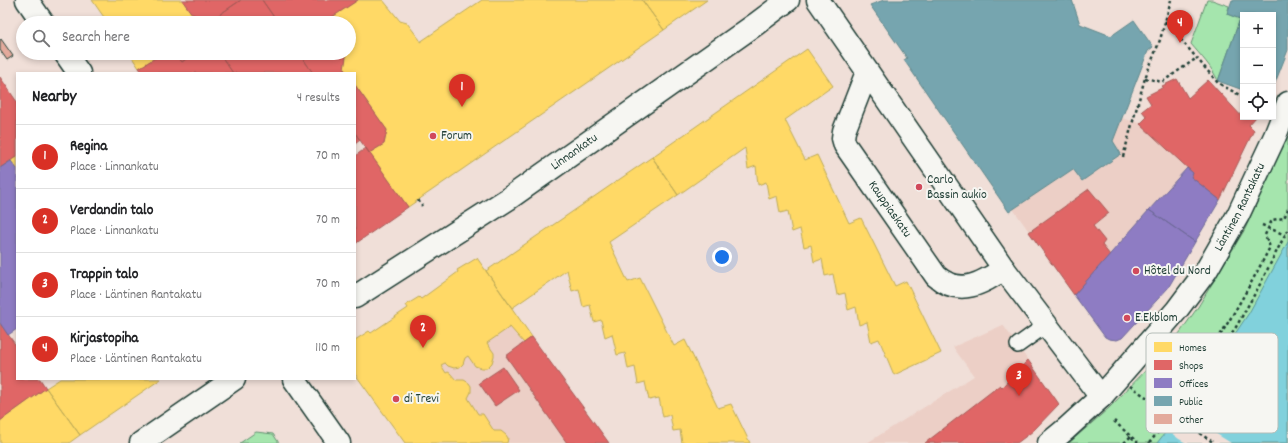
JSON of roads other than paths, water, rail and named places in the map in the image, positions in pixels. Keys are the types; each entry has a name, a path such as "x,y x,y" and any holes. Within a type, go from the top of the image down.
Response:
{"street":[{"path":"27,0 39,16"},
{"name":"Linnankatu","path":"356,296 508,199 788,0"},
{"path":"818,0 1004,268 1101,397"},
{"path":"69,60 78,72"},
{"name":"Kauppiaskatu","path":"867,72 844,131 843,138 845,145 931,269 936,276 947,284 969,286 977,285 985,281 1004,268"},
{"name":"Läntinen Rantakatu","path":"1157,333 1176,311 1206,271 1238,215 1275,136 1288,103"},
{"name":"Läntinen Rantakatu","path":"1049,443 1101,397 1146,345"},
{"path":"141,443 233,380"},
{"path":"295,380 339,443"}],"lane":[{"path":"1018,345 1046,325"}],"water":[{"path":"1288,242 1288,443 1157,443 1165,433 1278,433 1278,333 1236,333 1249,313"}],"place":[{"name":"Kirjastopiha","path":"1180,43"},
{"name":"Regina","path":"462,107"},
{"name":"Forum","path":"433,136"},
{"name":"Carlo Bassin aukio","path":"919,187"},
{"name":"Hôtel du Nord","path":"1136,271"},
{"name":"E.Ekblom","path":"1127,318"},
{"name":"Verdandin talo","path":"423,348"},
{"name":"Trappin talo","path":"1019,396"},
{"name":"di Trevi","path":"396,399"}]}
